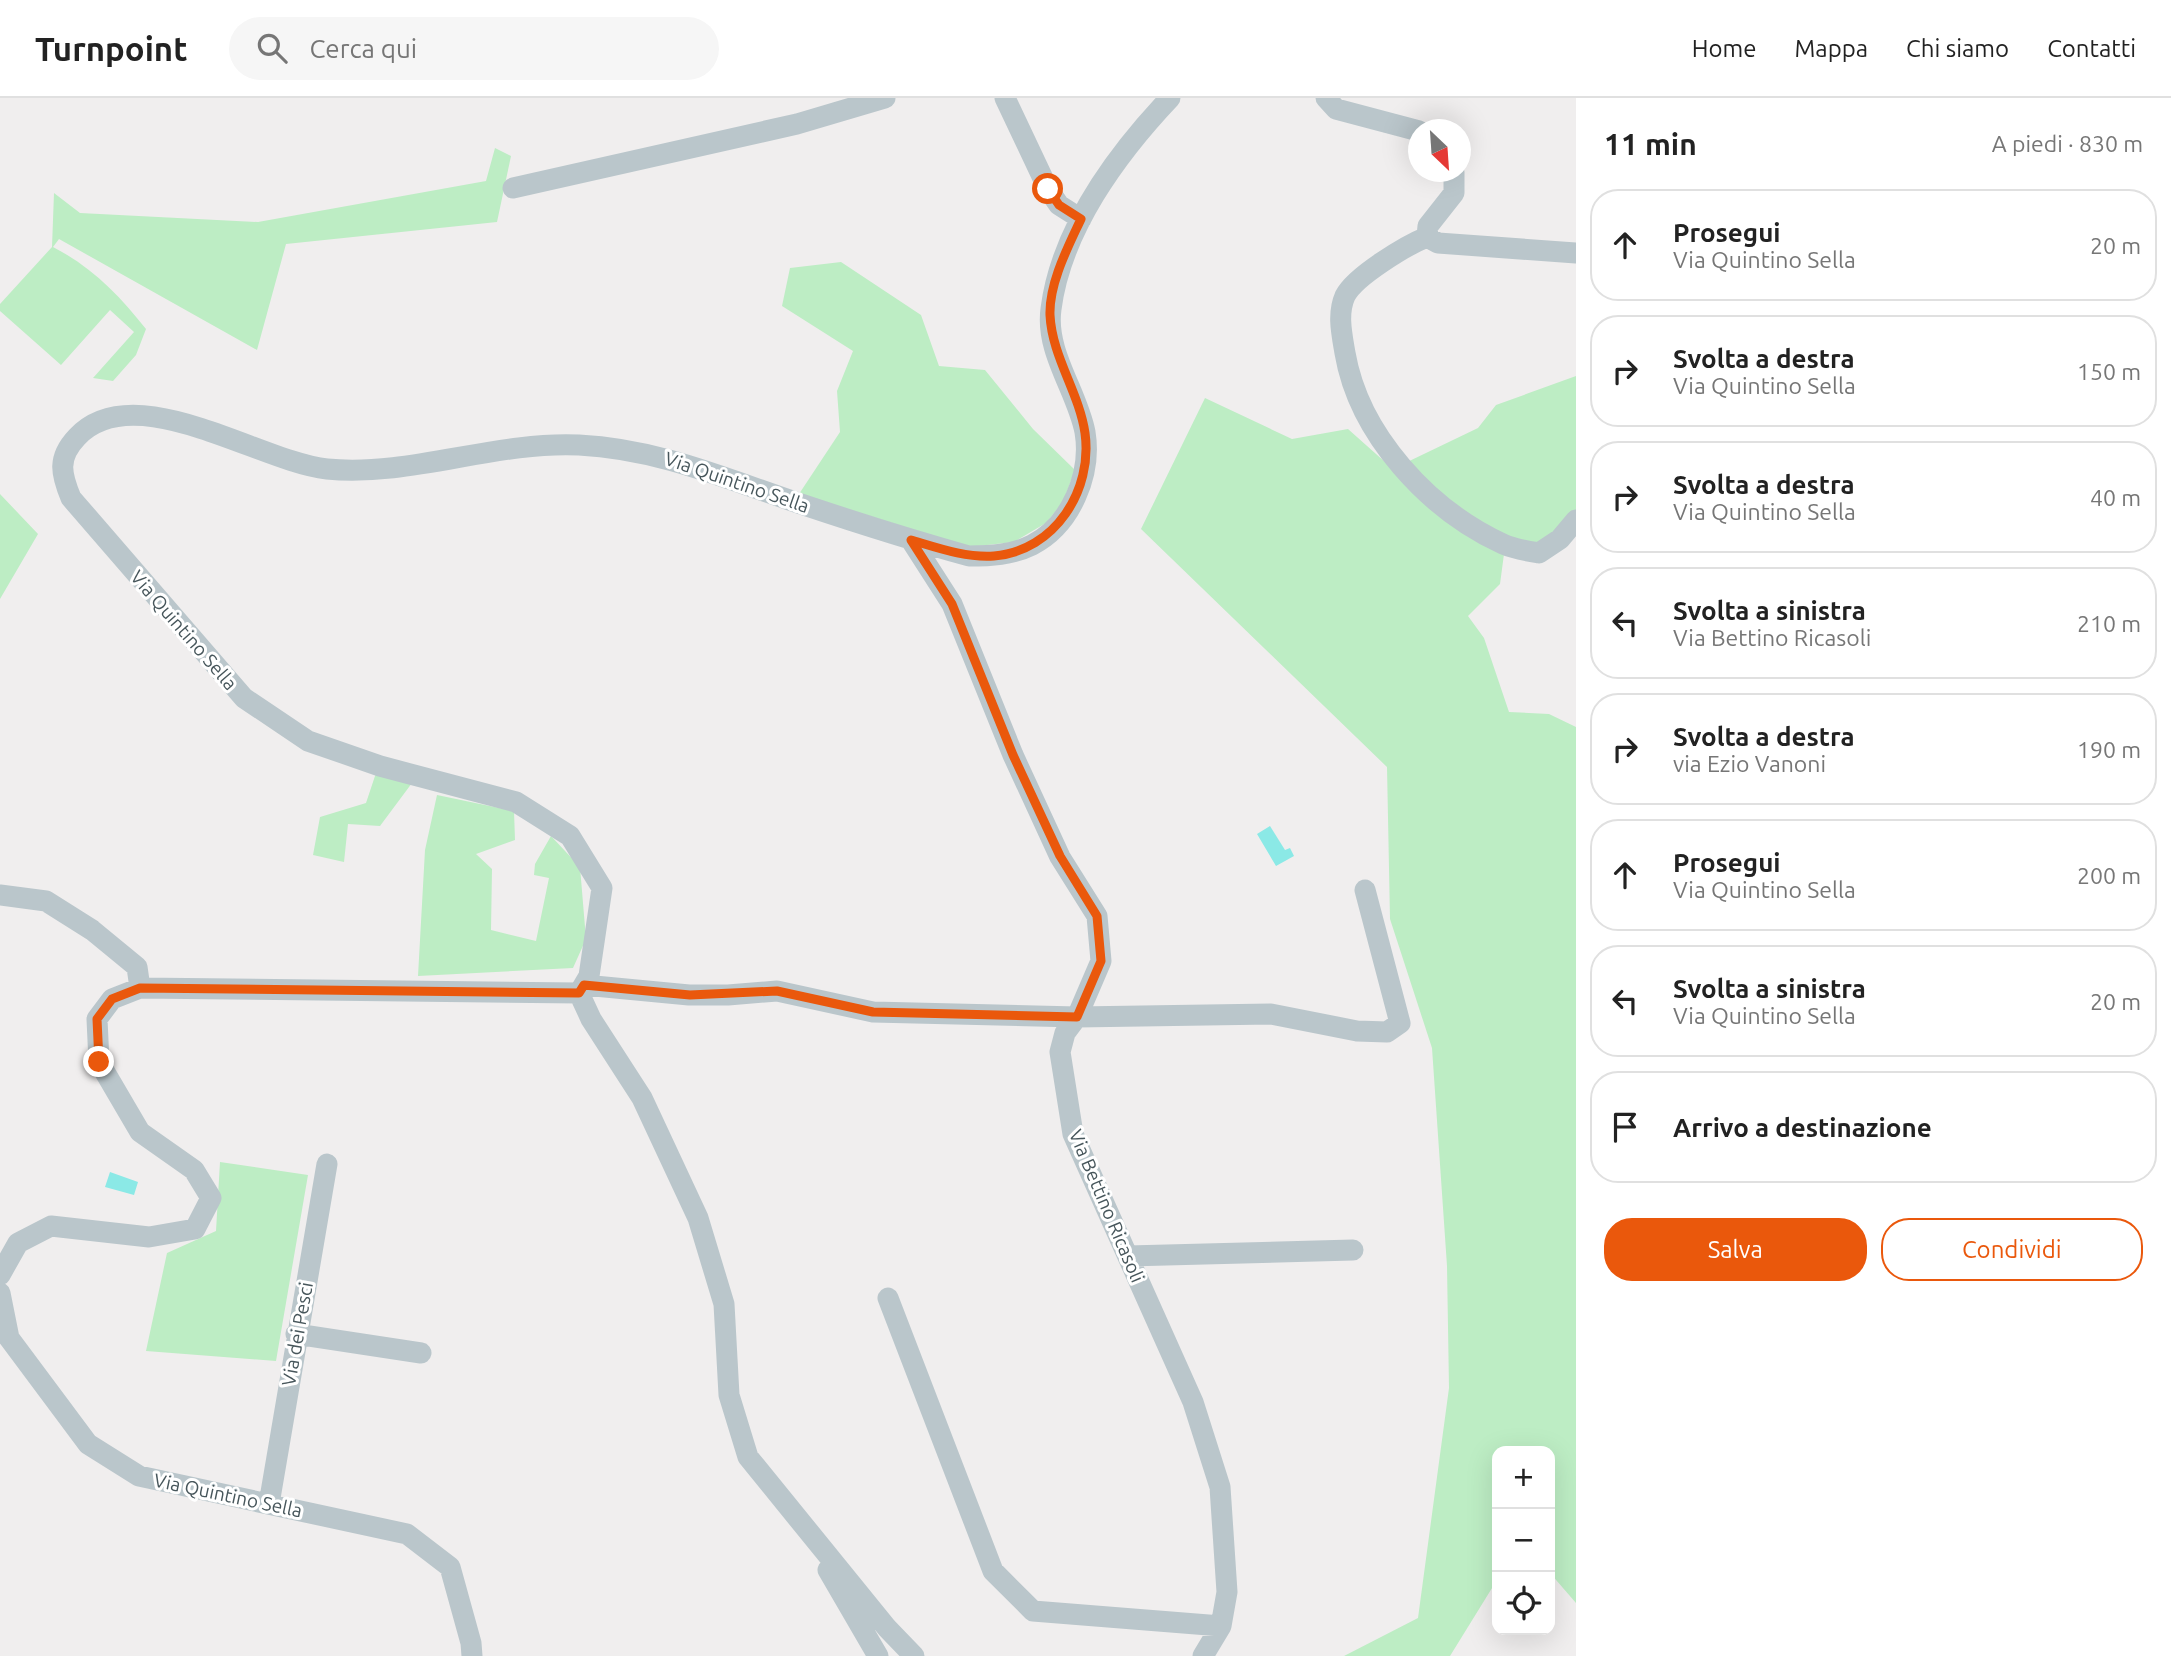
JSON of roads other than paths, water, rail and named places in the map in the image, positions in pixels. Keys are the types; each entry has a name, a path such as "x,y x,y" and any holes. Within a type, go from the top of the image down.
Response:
{"street":[{"path":"513,188 797,124 885,98"},
{"path":"1005,98 1048,189 1059,205 1081,219"},
{"name":"Via Quintino Sella","path":"581,989 589,976 602,888 570,836 516,802 380,766 309,741 244,698 71,498 61,474 63,456 72,442 96,422 152,416 204,429 269,454 326,469 403,465 529,447 615,448 662,456 720,473 911,540 969,556 996,556 1033,545 1068,513 1084,476 1085,431 1059,359 1050,313 1055,285 1081,219 1131,143 1170,98"},
{"path":"1326,98 1336,109 1408,128"},
{"path":"1427,237 1428,226 1454,193 1454,182"},
{"path":"1427,237 1438,243 1576,253"},
{"path":"1427,237 1408,245 1372,270 1346,295 1340,324 1350,383 1370,422 1401,465 1461,521 1505,545 1539,554 1560,539 1576,520"},
{"name":"Via Bettino Ricasoli","path":"911,540 952,604 1013,755 1054,844 1097,916 1101,961 1077,1017 1065,1034 1060,1052 1073,1134 1193,1402 1220,1487 1227,1592 1220,1626 1203,1656"},
{"path":"0,1275 9,1246 51,1226 149,1237 195,1229 211,1198 194,1170 140,1132 99,1062 97,1019 112,999 140,988 581,989 690,995 777,991 873,1012 1077,1017 1271,1014 1357,1031 1387,1032 1400,1023 1365,890"},
{"path":"0,895 46,901 92,930 137,967 140,988"},
{"path":"581,989 591,1019 642,1098 698,1218 724,1304 729,1395 748,1457 887,1628 914,1656"},
{"name":"Via dei Pesci","path":"269,1504 327,1164"},
{"path":"1128,1256 1353,1250"},
{"name":"Via Quintino Sella","path":"0,1293 9,1338 88,1444 139,1476 407,1534 450,1567 471,1643 472,1656"},
{"path":"888,1298 993,1571 1033,1611 1220,1626"},
{"path":"296,1334 421,1353"},
{"path":"796,1515 878,1656"}],"water":[{"path":"1270,826 1285,850 1290,848 1294,856 1276,866 1257,834"},
{"path":"110,1172 138,1182 134,1195 105,1187"}]}
